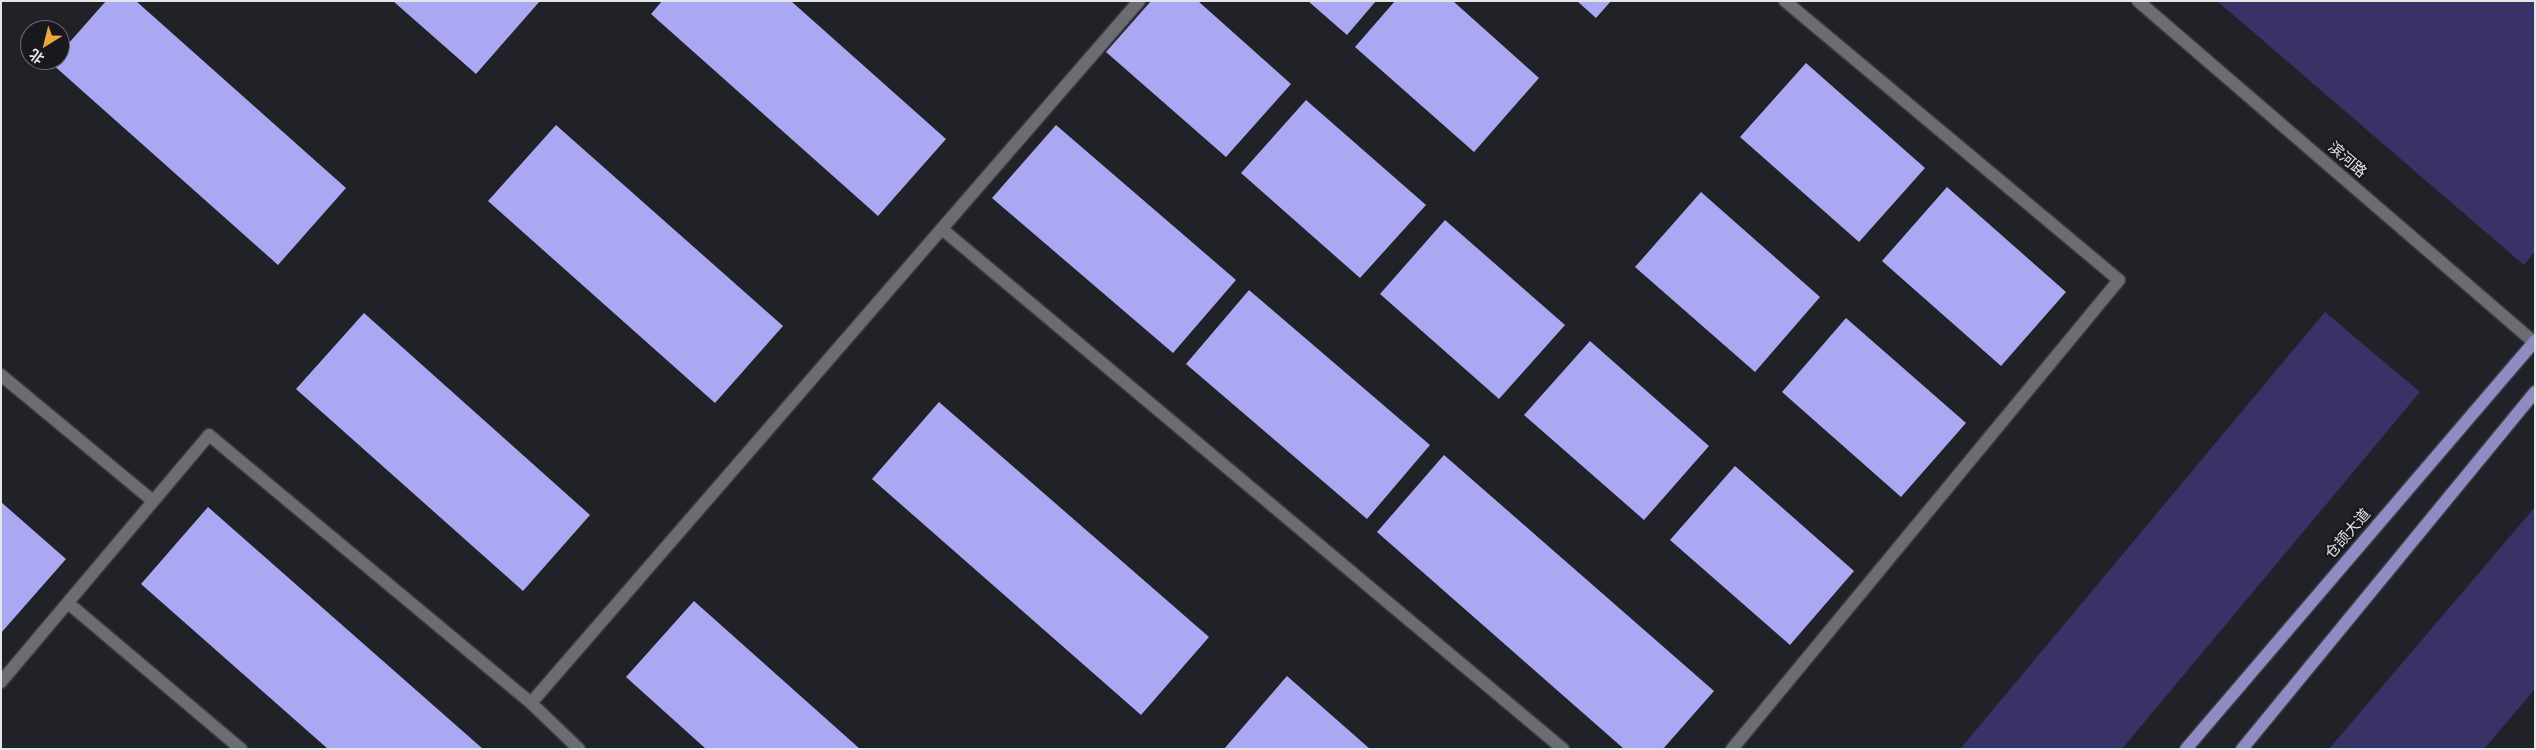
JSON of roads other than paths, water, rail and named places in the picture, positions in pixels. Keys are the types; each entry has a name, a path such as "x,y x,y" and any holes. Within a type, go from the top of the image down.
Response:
{"main road":[{"name":"仓颉大道","path":"2186,749 2534,342"},
{"path":"2242,749 2535,392"}],"street":[{"path":"531,703 1139,1"},
{"path":"1732,749 2119,280 1785,1"},
{"name":"滨河路","path":"2138,1 2534,342"},
{"path":"942,228 1563,749"},
{"path":"1,375 153,501"},
{"path":"1,682 210,435 531,703 579,749"},
{"path":"68,603 241,749"}]}
